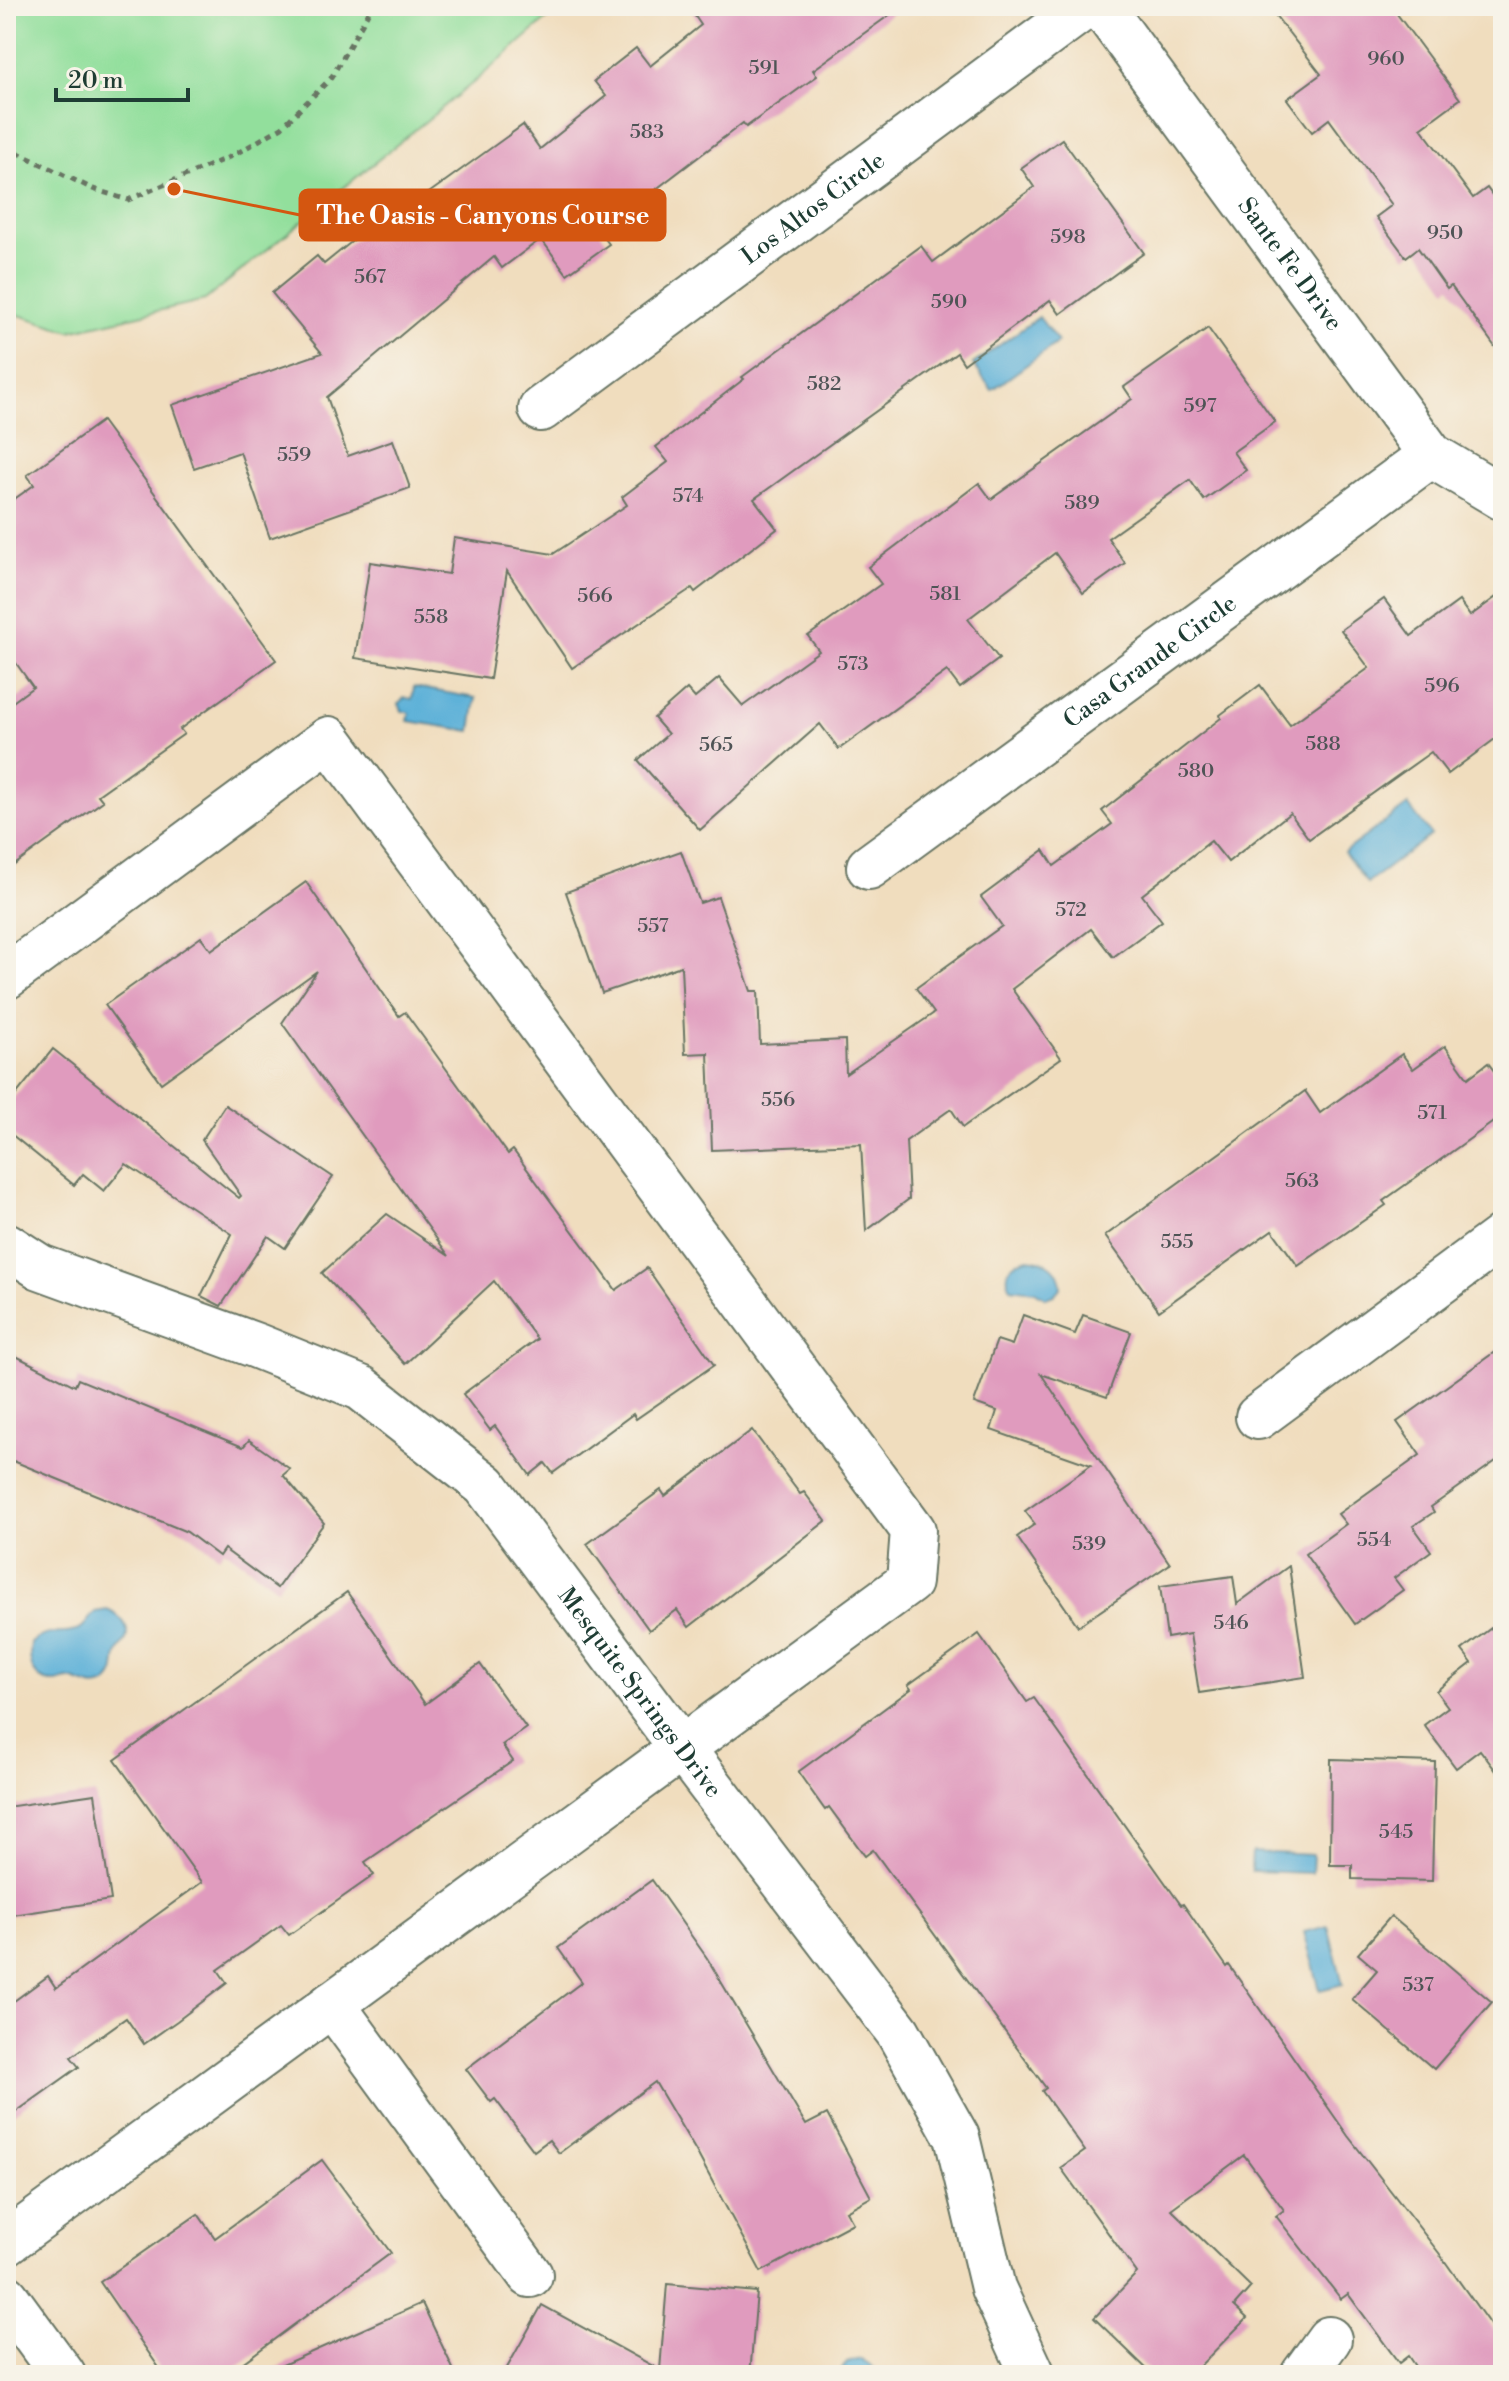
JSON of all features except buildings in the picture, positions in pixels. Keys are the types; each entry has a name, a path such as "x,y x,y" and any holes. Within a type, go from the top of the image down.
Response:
{"street":[{"name":"Los Altos Circle","path":"541,409 1086,6"},
{"name":"Sante Fe Drive","path":"1101,6 1431,455 1503,498"},
{"name":"Casa Grande Circle","path":"869,867 1431,455"},
{"path":"6,977 329,739 913,1530 909,1582 6,2243"},
{"path":"1258,1417 1503,1236"},
{"name":"Mesquite Springs Drive","path":"6,1245 40,1267 257,1346 361,1388 485,1485 898,2032 957,2137 993,2288 1033,2375"},
{"path":"332,2004 530,2275"},
{"path":"6,2297 63,2375"},
{"path":"1303,2375 1329,2339"}],"path":[{"path":"6,147 93,189 128,200 234,155 282,127 331,78 372,6"}],"green space":[{"path":"6,6 562,6 479,78 205,300 70,331 6,311"}],"water":[{"path":"1039,317 1058,342 992,390 973,364"},
{"path":"414,687 476,698 471,731 408,721 410,713 402,711 399,704 404,698 412,699"},
{"path":"1408,805 1431,835 1367,883 1344,852"},
{"path":"1028,1258 1047,1263 1058,1274 1061,1287 1054,1295 1046,1298 1035,1291 1011,1288 1008,1282 1010,1268"},
{"path":"107,1610 120,1618 127,1631 109,1681 94,1687 68,1679 48,1681 37,1675 31,1664 31,1643 49,1634 76,1631 95,1612"},
{"path":"1252,1852 1313,1855 1312,1873 1251,1871"},
{"path":"1328,1926 1343,1984 1320,1990 1304,1932"},
{"path":"861,2359 879,2375 837,2375 847,2363"}],"place":[{"name":"The Oasis - Canyons Course","path":"174,189"}]}
